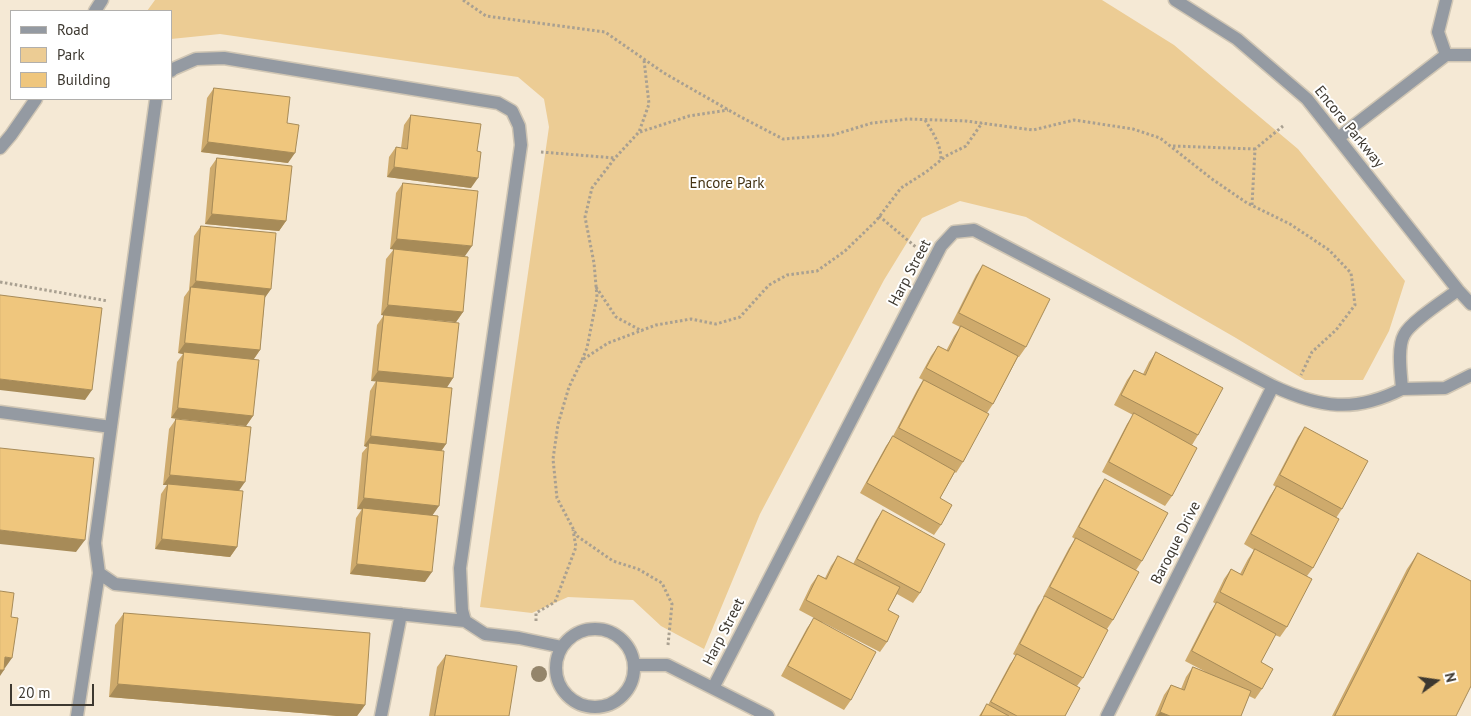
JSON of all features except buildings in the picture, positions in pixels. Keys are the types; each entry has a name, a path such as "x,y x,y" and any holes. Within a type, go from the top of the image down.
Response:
{"street":[{"name":"Encore Parkway","path":"1174,0 1236,38 1307,99 1471,304"},
{"path":"1446,0 1438,32 1446,54"},
{"path":"1338,138 1446,54 1471,55"},
{"path":"172,70 196,59 224,58 498,103 512,111 519,126 522,145 460,568 462,610 465,620"},
{"path":"0,148 35,100"},
{"path":"77,716 99,573 95,543 156,100"},
{"name":"Harp Street","path":"713,688 941,246 954,232 974,230 1273,386 1318,403 1350,406 1387,397 1402,389 1445,388 1471,375"},
{"path":"1402,389 1399,361 1404,334 1424,315 1458,290"},
{"name":"Baroque Drive","path":"1107,716 1273,386"},
{"path":"0,412 111,427"},
{"path":"99,573 115,584 465,620 485,634 562,647"},
{"path":"381,716 400,614"},
{"path":"588,629 600,629 613,633 624,641 631,652 634,664 633,678 628,690 611,710 608,706 591,712 571,701 562,691 556,679 555,666 558,653 575,634 588,629"},
{"path":"634,664 667,665 768,716"}],"path":[{"path":"463,0 486,16 604,32 664,73 783,139 833,136 872,123 908,119 966,121 1033,130 1074,120 1133,129 1160,138 1212,179 1252,205 1290,224 1330,250 1351,273 1355,305 1336,330 1312,352 1292,394"},
{"path":"644,59 649,104 639,132 615,158 592,188 585,217 594,263 597,297 587,348 569,386 558,424 553,459 557,498 577,536 613,561 638,569 662,583 672,604 667,665"},
{"path":"639,132 689,116 728,110"},
{"path":"924,120 935,135 941,151 941,160"},
{"path":"582,360 608,343 656,326 691,319 716,324 740,317 769,285 787,275 817,271 845,251 879,216 901,188 941,160 966,146 982,123"},
{"path":"1171,146 1254,149 1283,126"},
{"path":"1252,205 1254,149"},
{"path":"521,151 615,158"},
{"path":"879,216 934,261"},
{"path":"0,282 128,305"},
{"path":"596,286 616,317 642,331"},
{"path":"538,642 536,613 555,602 576,547 573,528"}],"green space":[{"name":"Encore Park","path":"155,0 1102,0 1174,45 1298,149 1405,281 1389,331 1363,380 1305,380 1026,217 960,201 922,218 884,280 760,514 704,649 661,626 633,600 568,597 532,613 480,607 549,127 544,99 518,77 220,34 172,39 172,10 148,10"}]}
